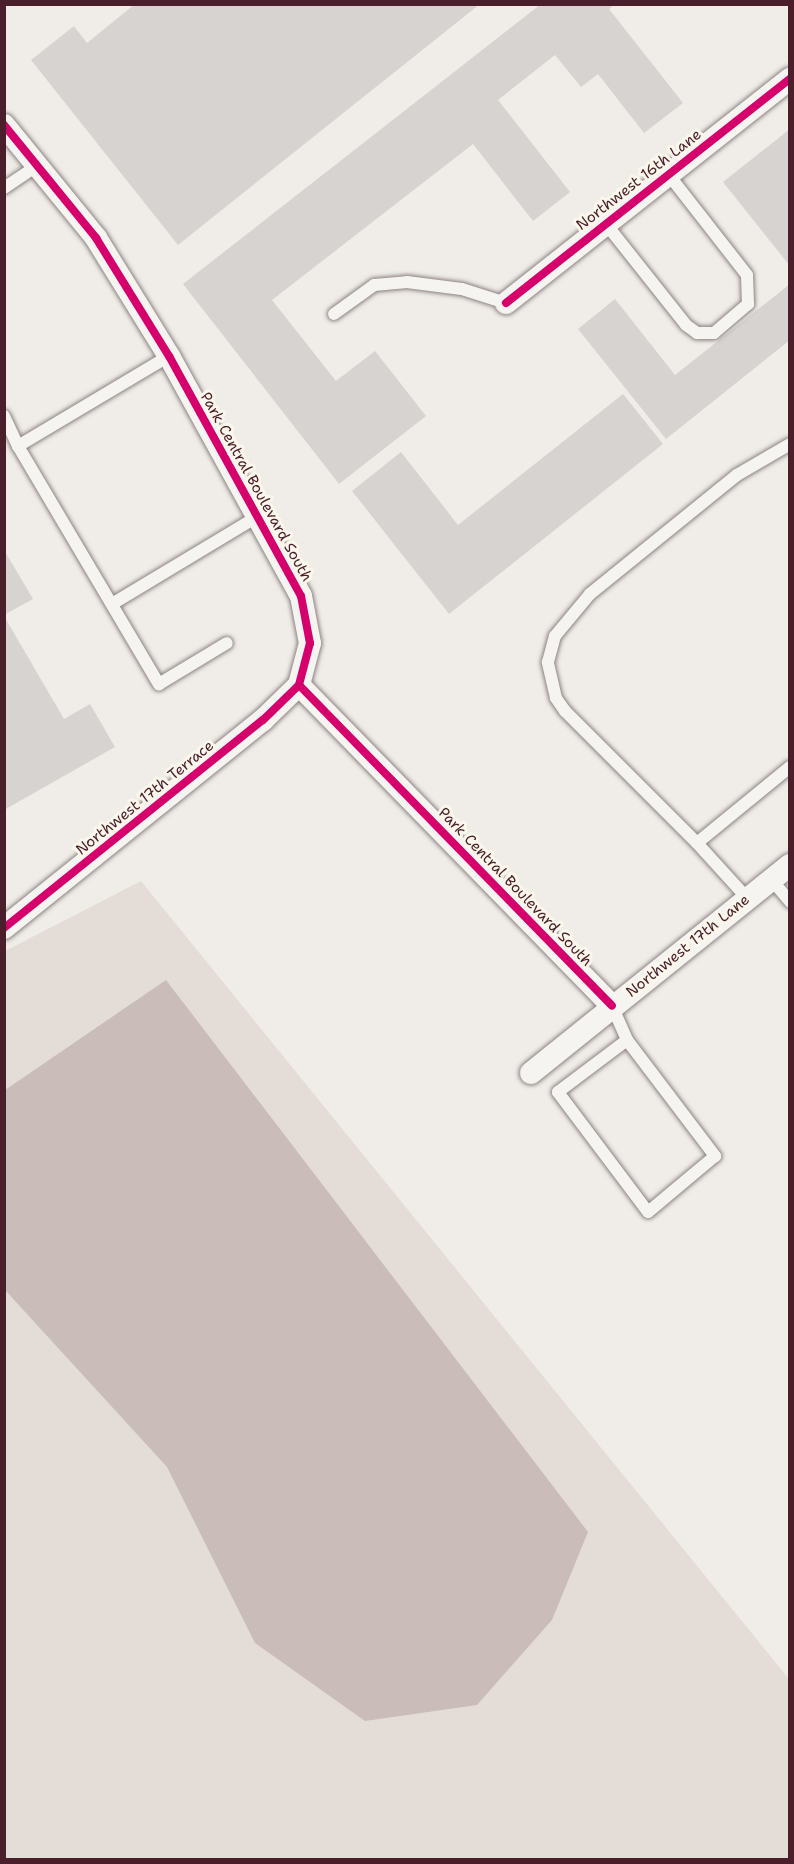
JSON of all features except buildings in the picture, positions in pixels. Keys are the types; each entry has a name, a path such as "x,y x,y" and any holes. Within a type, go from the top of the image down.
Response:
{"street":[{"name":"Northwest 16th Lane","path":"506,303 789,79"},
{"name":"Park Central Boulevard South","path":"4,125 96,238 169,357 301,596 310,643 299,685 612,1006"},
{"name":"Northwest 17th Terrace","path":"4,928 263,720 299,685"},
{"name":"Northwest 17th Lane","path":"531,1073 789,865"}],"lane":[{"path":"4,188 37,166"},
{"path":"606,224 686,325 698,333 714,333 748,304 747,275 668,174"},
{"path":"334,314 374,285 407,282 462,289 506,303"},
{"path":"18,446 169,357"},
{"path":"4,416 18,446 159,684 226,643"},
{"path":"747,898 697,843 565,711 556,698 549,662 555,636 590,594 737,475 789,444"},
{"path":"112,604 257,517"},
{"path":"697,843 789,767"},
{"path":"771,879 789,902"},
{"path":"612,1006 627,1040 715,1156 648,1212 558,1092 627,1040"}],"shaded area":[{"path":"141,881 789,1679 789,1859 5,1860 5,951"},
{"path":"166,980 588,1532 552,1620 477,1705 365,1721 255,1643 167,1467 5,1290 5,1090"}],"cycle path":[{"path":"506,303 790,79"},
{"path":"4,125 96,238 169,356 301,596 310,643 299,685 612,1006"},
{"path":"4,928 263,720 299,685"}]}
